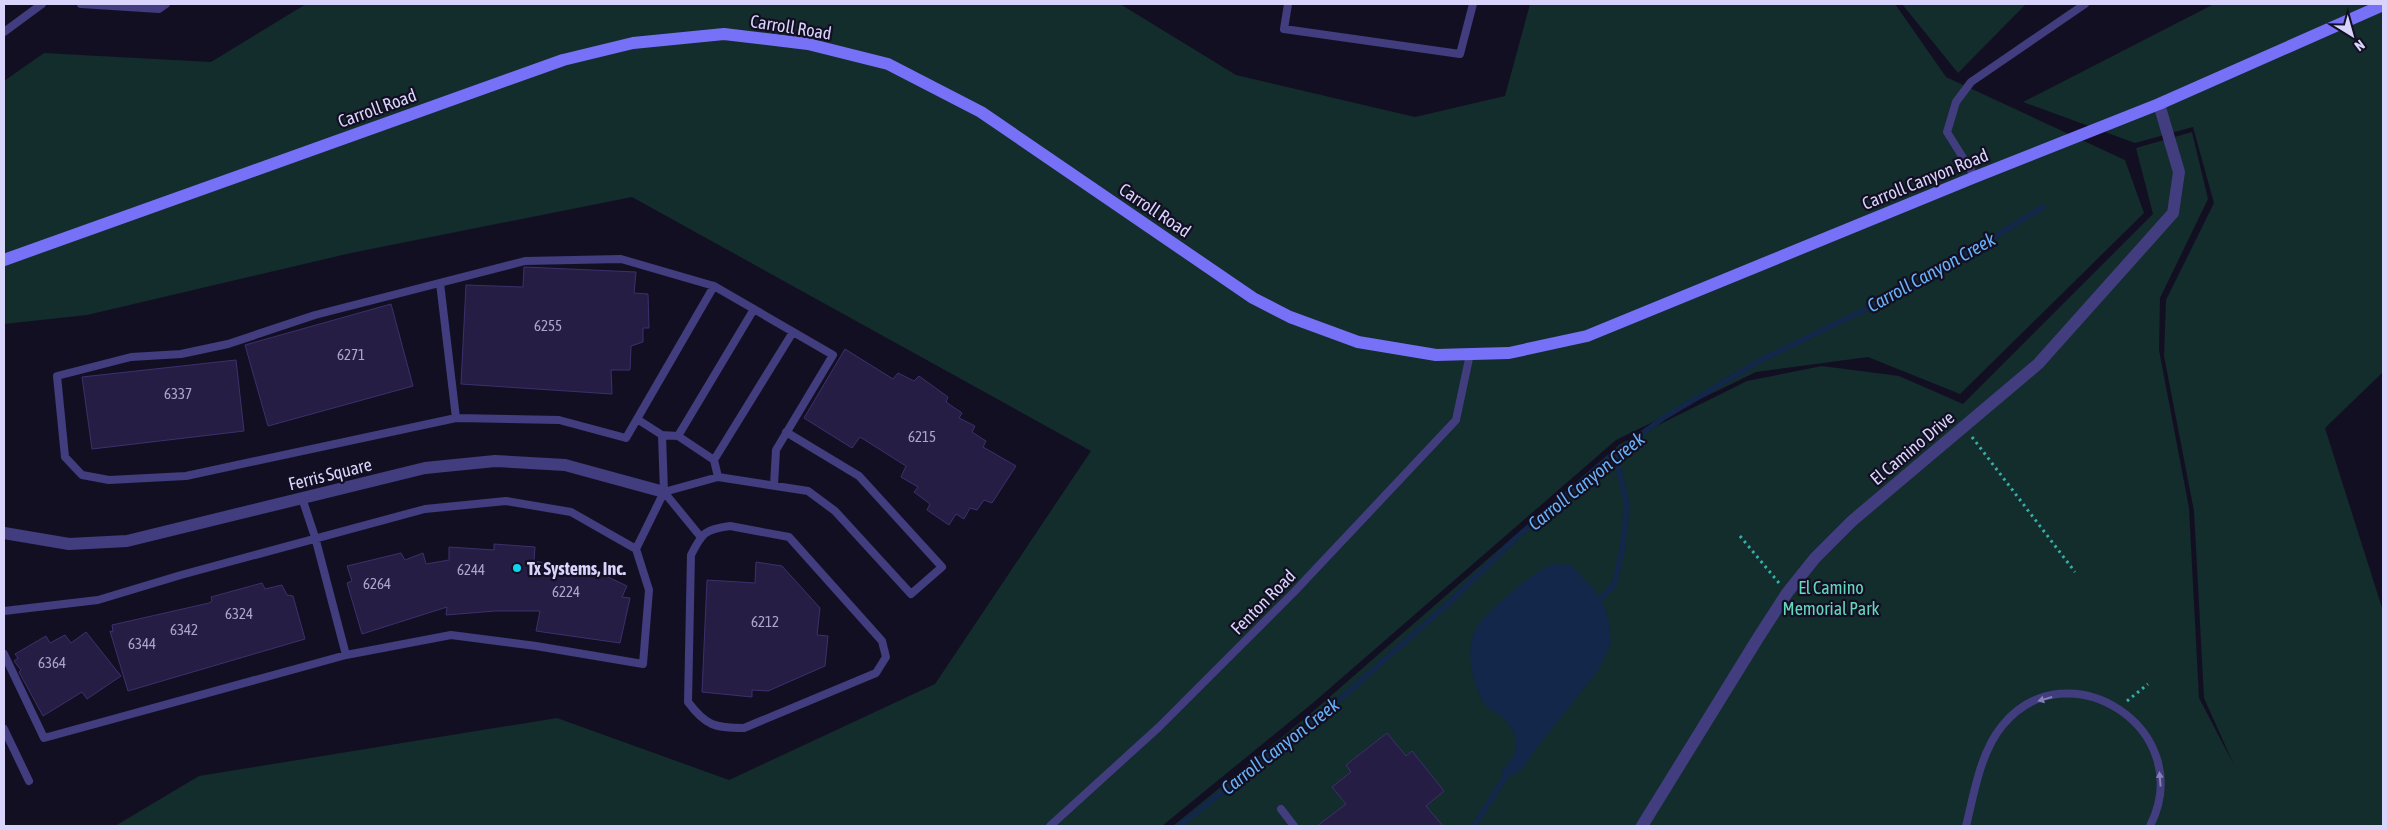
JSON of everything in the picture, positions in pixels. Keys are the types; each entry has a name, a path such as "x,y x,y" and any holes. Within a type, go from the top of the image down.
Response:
{"main road":[{"name":"Carroll Canyon Road","path":"1470,354 1508,353 1587,336 1975,177 2159,104 2383,5"},
{"name":"Carroll Road","path":"4,260 563,60 633,43 724,34 808,44 888,64 981,112 1253,298 1290,317 1358,342 1386,348 1436,355 1470,354"}],"street":[{"name":"El Camino Drive","path":"1642,826 1787,593 1815,558 1852,521 2038,364 2173,213 2179,172 2159,104"},
{"name":"Ferris Square","path":"4,533 69,544 127,542 425,468 496,460 565,465 623,479 664,492"}],"lane":[{"path":"4,32 42,4"},
{"path":"81,4 159,9 166,4"},
{"path":"1288,4 1284,28 1460,54 1473,4"},
{"path":"1975,177 1947,132 1956,102 1971,82 2086,4"},
{"path":"714,286 626,438 558,420 456,418 186,476 109,480 82,475 65,457 57,376 131,357 181,354 228,344 315,314 525,261 620,259 714,286 833,355 776,450 774,485"},
{"path":"440,283 456,418"},
{"path":"678,436 754,309"},
{"path":"714,460 793,332"},
{"name":"Fenton Road","path":"1050,826 1160,728 1294,592 1450,427 1456,420 1470,354"},
{"path":"636,420 662,435 678,436 714,460 718,477"},
{"path":"664,492 718,477 808,491 835,511 911,594 942,567 859,476 786,432"},
{"path":"636,549 664,492 662,435"},
{"path":"664,492 700,536"},
{"path":"302,498 315,537 346,655"},
{"path":"4,611 98,600 315,537 425,509 506,501 571,512 636,549 649,590 643,664 536,646 451,635 346,655 44,738 4,654"},
{"path":"730,526 788,537 882,641 886,657 876,672 744,728 723,728 702,719 688,702 691,555 700,536 715,528 730,526"},
{"path":"1966,826 1988,750 2002,726 2024,707 2046,697 2072,694 2097,698 2120,708 2139,725 2151,743 2159,764 2161,787 2157,808 2150,826"},
{"path":"4,729 29,781"},
{"path":"1281,809 1294,826"}],"path":[{"path":"1965,427 2075,572"},
{"path":"1740,536 1787,593"},
{"path":"2120,708 2148,684"}],"green space":[{"path":"306,4 1120,4 1236,75 1415,117 1505,96 1530,4 1895,4 1946,77 2125,160 2144,213 1960,394 1868,357 1756,372 1616,440 1314,702 1162,826 115,826 199,776 557,718 729,780 935,684 1091,451 632,197 351,253 87,315 4,324 4,81 44,53 211,62"},
{"path":"1902,4 2026,4 1958,73"},
{"name":"El Camino Memorial Park","path":"2214,4 2383,4 2383,372 2325,428 2383,611 2383,826 1173,826 1310,714 1620,444 1747,381 1822,366 1899,376 1963,404 2153,214 2136,148 2192,132 2208,199 2160,298 2159,350 2189,508 2199,698 2234,765 2204,698 2194,511 2164,356 2166,300 2214,203 2193,127 2135,143 2023,102"}],"water":[{"path":"1553,564 1571,565 1593,588 1601,599 1608,617 1611,643 1599,669 1521,770 1505,777 1501,771 1514,755 1515,738 1509,725 1499,715 1487,708 1478,690 1470,658 1473,637 1480,622 1493,608 1531,576"}],"building":[{"path":"524,267 636,272 634,293 648,294 649,328 643,328 643,342 631,346 630,370 611,370 612,394 461,384 466,285 523,287"},
{"path":"391,304 413,386 268,426 245,345"},
{"path":"845,349 893,379 898,373 914,381 919,376 948,397 946,402 962,413 959,418 975,426 972,432 986,441 983,447 1016,466 992,503 984,500 977,510 970,508 964,519 956,514 949,525 927,510 930,504 914,492 918,487 901,477 906,466 860,437 852,448 804,418"},
{"path":"236,360 244,431 92,449 82,377"},
{"path":"494,544 535,547 534,561 607,574 606,576 627,586 622,597 630,598 620,643 536,631 540,611 495,611 446,615 447,607 362,634 347,583 352,581 347,566 401,553 405,560 423,553 426,564 449,560 449,547 494,550"},
{"path":"756,562 782,566 820,608 817,635 828,636 825,666 768,691 752,690 752,697 702,692 707,580 755,583"},
{"path":"262,583 265,589 282,585 287,595 293,596 305,639 128,691 110,631 113,632 112,625 209,603 212,601 211,597"},
{"path":"86,632 121,676 87,699 82,692 43,716 19,672 21,670 14,661 18,658 15,654 46,636 50,643 65,635 71,643"},
{"path":"1387,733 1406,756 1412,751 1444,791 1426,806 1443,826 1317,826 1346,804 1332,787 1351,772 1346,765"}],"waterway":[{"name":"Carroll Canyon Creek","path":"1179,826 1339,700 1450,602 1516,538 1600,465 1663,418 1761,360 1916,285 2043,207"},
{"path":"1596,603 1614,585 1622,551 1627,505 1615,454"},
{"path":"1474,826 1509,771"}],"place":[{"name":"Tx Systems, Inc.","path":"517,568"}]}
